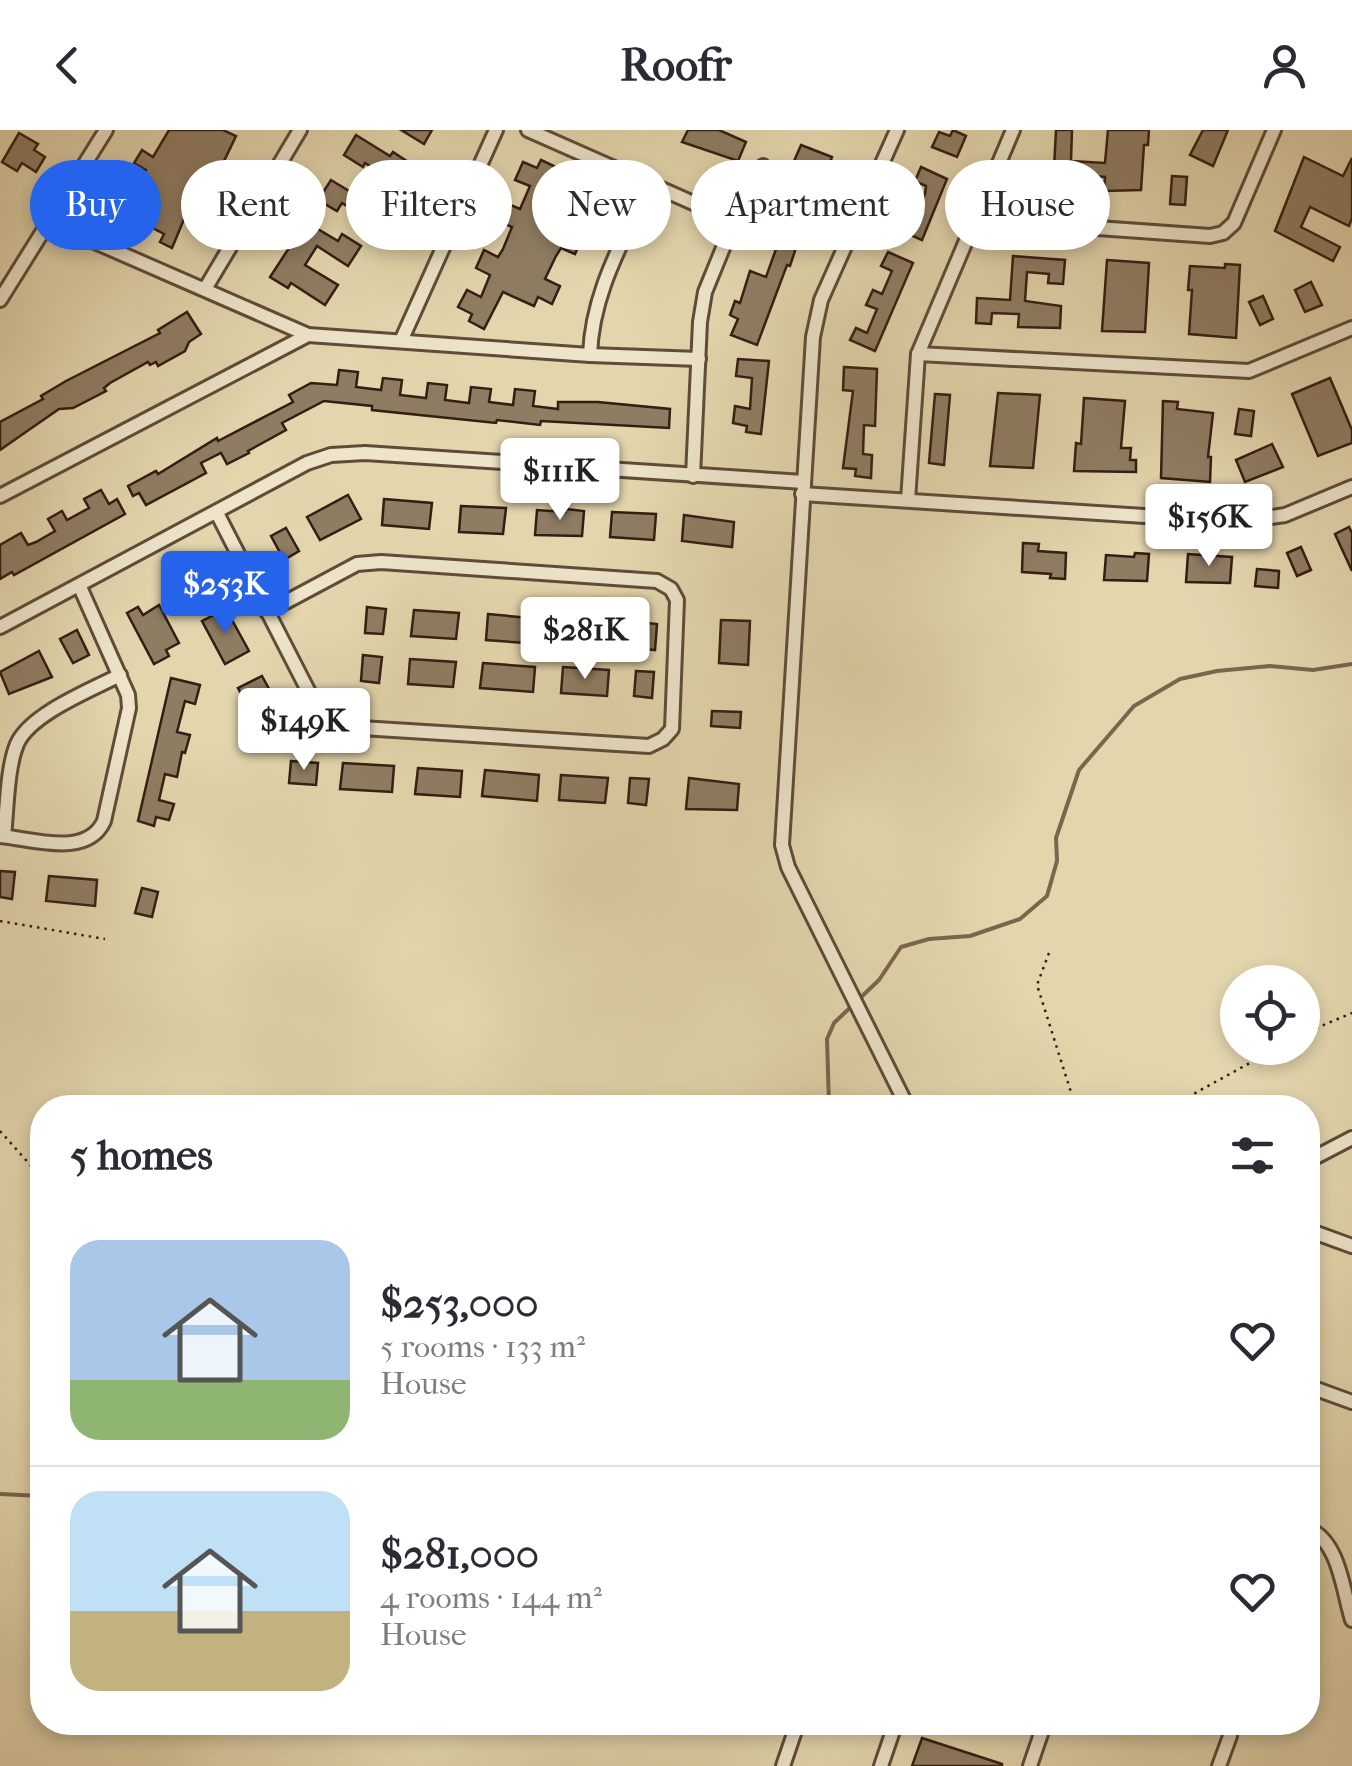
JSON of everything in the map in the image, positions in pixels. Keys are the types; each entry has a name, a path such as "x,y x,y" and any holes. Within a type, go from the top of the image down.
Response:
{"street":[{"path":"87,160 106,130"},
{"path":"204,289 300,130"},
{"path":"402,341 496,130"},
{"path":"528,130 596,160"},
{"path":"897,130 815,320 783,855 901,1095"},
{"path":"999,160 1012,130"},
{"path":"1110,229 1210,236 1223,233 1234,223 1274,130"},
{"path":"0,300 31,250"},
{"path":"114,250 308,335 699,359"},
{"path":"590,355 591,320 619,250"},
{"path":"693,476 705,292 722,250"},
{"path":"908,500 918,354 960,250"},
{"path":"918,354 1249,371 1352,328"},
{"path":"0,496 308,335"},
{"path":"0,627 307,463 331,455 366,453 693,476 908,500 1238,522 1284,514 1352,487"},
{"path":"217,512 267,612 316,706 327,718 345,727 649,746 672,729 678,600 671,589 656,581 381,562 357,564 267,612"},
{"path":"80,587 120,675 128,696 129,708 104,821 99,832 87,841 72,844 2,836 12,759 18,742 42,717 120,675"},
{"path":"1320,1154 1352,1138"},
{"path":"1320,1234 1352,1246"},
{"path":"1320,1390 1352,1402"},
{"path":"1320,1534 1330,1547 1348,1591 1352,1620"},
{"path":"783,1766 794,1735"},
{"path":"882,1766 892,1735"},
{"path":"1030,1766 1041,1735"},
{"path":"1219,1766 1230,1735"}],"path":[{"path":"0,921 105,939"},
{"path":"1049,953 1038,985 1072,1095"},
{"path":"1320,1026 1352,1013"},
{"path":"1191,1095 1245,1065"},
{"path":"0,1131 30,1165"}],"building":[{"path":"169,130 223,130 236,136 224,160 181,160 181,226 172,248 161,242 161,160 136,160 142,150 153,157"},
{"path":"401,130 432,130 424,144"},
{"path":"688,130 719,130 746,142 735,160 682,142"},
{"path":"953,130 966,136 957,157 932,147 939,132 950,136"},
{"path":"1056,130 1072,130 1071,160 1054,160"},
{"path":"1108,130 1149,130 1141,190 1110,191 1110,160 1105,160"},
{"path":"1203,130 1228,130 1213,166 1190,155"},
{"path":"19,133 38,144 34,150 45,157 30,160 30,168 22,163 17,171 2,162"},
{"path":"356,135 390,156 393,152 405,160 352,160 344,155"},
{"path":"801,145 832,157 831,160 794,160"},
{"path":"1304,157 1343,176 1352,158 1349,226 1310,207 1301,227 1340,247 1333,261 1275,231"},
{"path":"523,162 532,166 532,250 560,250 545,279 560,286 552,304 538,297 534,306 503,292 484,329 469,321 472,314 458,307 467,290 481,297 490,275 476,268 484,250 498,257 502,250 512,250 512,206 520,209 530,186 515,180"},
{"path":"925,169 945,178 925,233 925,194"},
{"path":"1172,176 1187,177 1185,205 1170,204"},
{"path":"331,180 346,189 346,206 342,203 337,211 326,205 326,188"},
{"path":"326,234 338,241 342,234 346,237 346,250 358,250 348,266 323,250"},
{"path":"288,250 314,250 305,265 338,285 325,305 291,283 288,288 270,277"},
{"path":"776,250 795,250 757,345 731,335 738,319 730,315 735,301 740,303 750,271 766,277"},
{"path":"888,252 913,263 875,351 850,340 856,328 867,333 877,309 866,305 873,290 882,294 892,271 881,266"},
{"path":"1013,256 1065,260 1063,284 1048,283 1049,274 1027,272 1025,301 1061,306 1060,328 1018,327 1019,314 992,313 991,324 976,323 977,298 1010,300"},
{"path":"1107,260 1149,263 1145,332 1102,331"},
{"path":"1225,264 1240,265 1236,338 1189,334 1190,266 1225,268"},
{"path":"1311,282 1322,305 1305,312 1295,290"},
{"path":"1263,296 1273,319 1260,325 1249,302"},
{"path":"187,312 201,334 189,342 185,351 158,366 148,362 110,383 104,388 106,391 73,408 59,409 0,450 0,422 43,399 41,396 66,381 160,333 158,330"},
{"path":"738,359 769,361 761,434 746,432 747,426 733,423 735,406 750,409 752,378 736,376"},
{"path":"844,367 877,369 875,426 864,425 863,454 872,455 871,478 855,476 856,469 843,468 853,391 843,390"},
{"path":"339,370 358,372 356,387 381,390 383,378 402,380 400,395 426,398 428,383 447,385 445,400 469,403 471,387 491,389 489,402 513,405 515,389 535,391 533,406 558,409 558,402 598,402 670,409 669,428 541,421 540,425 497,420 496,423 324,401 282,423 286,430 249,453 227,464 221,453 201,463 206,473 146,505 139,493 133,496 128,486 293,402 289,395 311,383 337,385"},
{"path":"1330,378 1352,430 1352,443 1318,456 1292,394"},
{"path":"998,393 1040,395 1033,468 990,466"},
{"path":"935,394 950,395 944,465 929,463"},
{"path":"1084,398 1125,401 1121,448 1131,448 1130,460 1136,460 1136,472 1074,471 1076,443 1081,444"},
{"path":"1163,401 1178,402 1177,409 1213,413 1208,457 1210,482 1161,478"},
{"path":"1239,409 1254,411 1251,436 1235,434"},
{"path":"1272,444 1283,467 1245,482 1236,460"},
{"path":"101,490 109,504 117,499 125,514 0,579 0,545 21,533 28,545 36,542 55,531 48,519 62,511 67,520 89,508 84,499"},
{"path":"348,495 361,519 320,540 307,517"},
{"path":"384,499 432,503 429,529 382,525"},
{"path":"461,506 506,508 503,534 459,532"},
{"path":"537,510 584,511 582,536 535,535"},
{"path":"612,512 656,514 654,540 610,537"},
{"path":"684,515 734,522 732,547 682,541"},
{"path":"1349,527 1352,533 1352,571 1335,534"},
{"path":"286,528 299,551 284,560 271,536"},
{"path":"1023,543 1039,544 1038,551 1066,553 1065,579 1022,572"},
{"path":"1301,547 1311,570 1297,576 1287,553"},
{"path":"1135,553 1149,554 1147,581 1104,580 1106,555 1134,557"},
{"path":"1188,554 1232,557 1230,583 1186,582"},
{"path":"203,563 211,579 189,591 181,575"},
{"path":"1257,569 1279,571 1278,588 1255,586"},
{"path":"159,605 179,643 166,650 169,656 154,664 127,613 138,607 143,615"},
{"path":"367,607 386,609 383,634 365,633"},
{"path":"226,609 249,651 225,664 202,621"},
{"path":"414,610 459,613 456,639 411,636"},
{"path":"488,614 540,619 538,644 486,640"},
{"path":"565,619 612,621 609,647 562,645"},
{"path":"721,620 750,621 748,665 719,663"},
{"path":"639,622 657,624 655,650 636,648"},
{"path":"77,630 89,655 73,663 60,639"},
{"path":"39,651 52,677 9,694 0,672"},
{"path":"363,655 382,657 379,683 361,681"},
{"path":"410,659 456,662 453,687 408,684"},
{"path":"483,663 535,667 533,692 480,688"},
{"path":"563,667 609,670 607,696 561,693"},
{"path":"636,671 654,672 652,698 634,696"},
{"path":"262,676 285,718 261,731 238,688"},
{"path":"171,678 200,685 195,704 185,701 177,732 190,735 177,777 165,774 159,800 174,804 169,820 156,817 154,826 138,821"},
{"path":"712,711 741,712 740,728 711,726"},
{"path":"291,761 318,763 316,785 289,783"},
{"path":"343,763 394,766 392,792 340,789"},
{"path":"418,768 462,771 460,797 415,794"},
{"path":"485,770 539,775 537,801 482,796"},
{"path":"561,775 608,778 605,803 559,800"},
{"path":"630,778 649,779 646,805 628,803"},
{"path":"689,778 739,784 737,810 686,809"},
{"path":"0,871 15,872 12,899 0,897"},
{"path":"49,876 97,880 95,906 46,901"},
{"path":"142,888 158,892 152,917 135,913"},
{"path":"922,1738 1002,1764 1002,1766 912,1766"}],"waterway":[{"path":"829,1095 827,1039 834,1023 879,980 901,947 929,939 970,936 1020,919 1047,896 1057,861 1056,838 1079,770 1134,706 1180,679 1217,671 1270,666 1313,670 1352,664"},
{"path":"0,1494 30,1495"}]}
